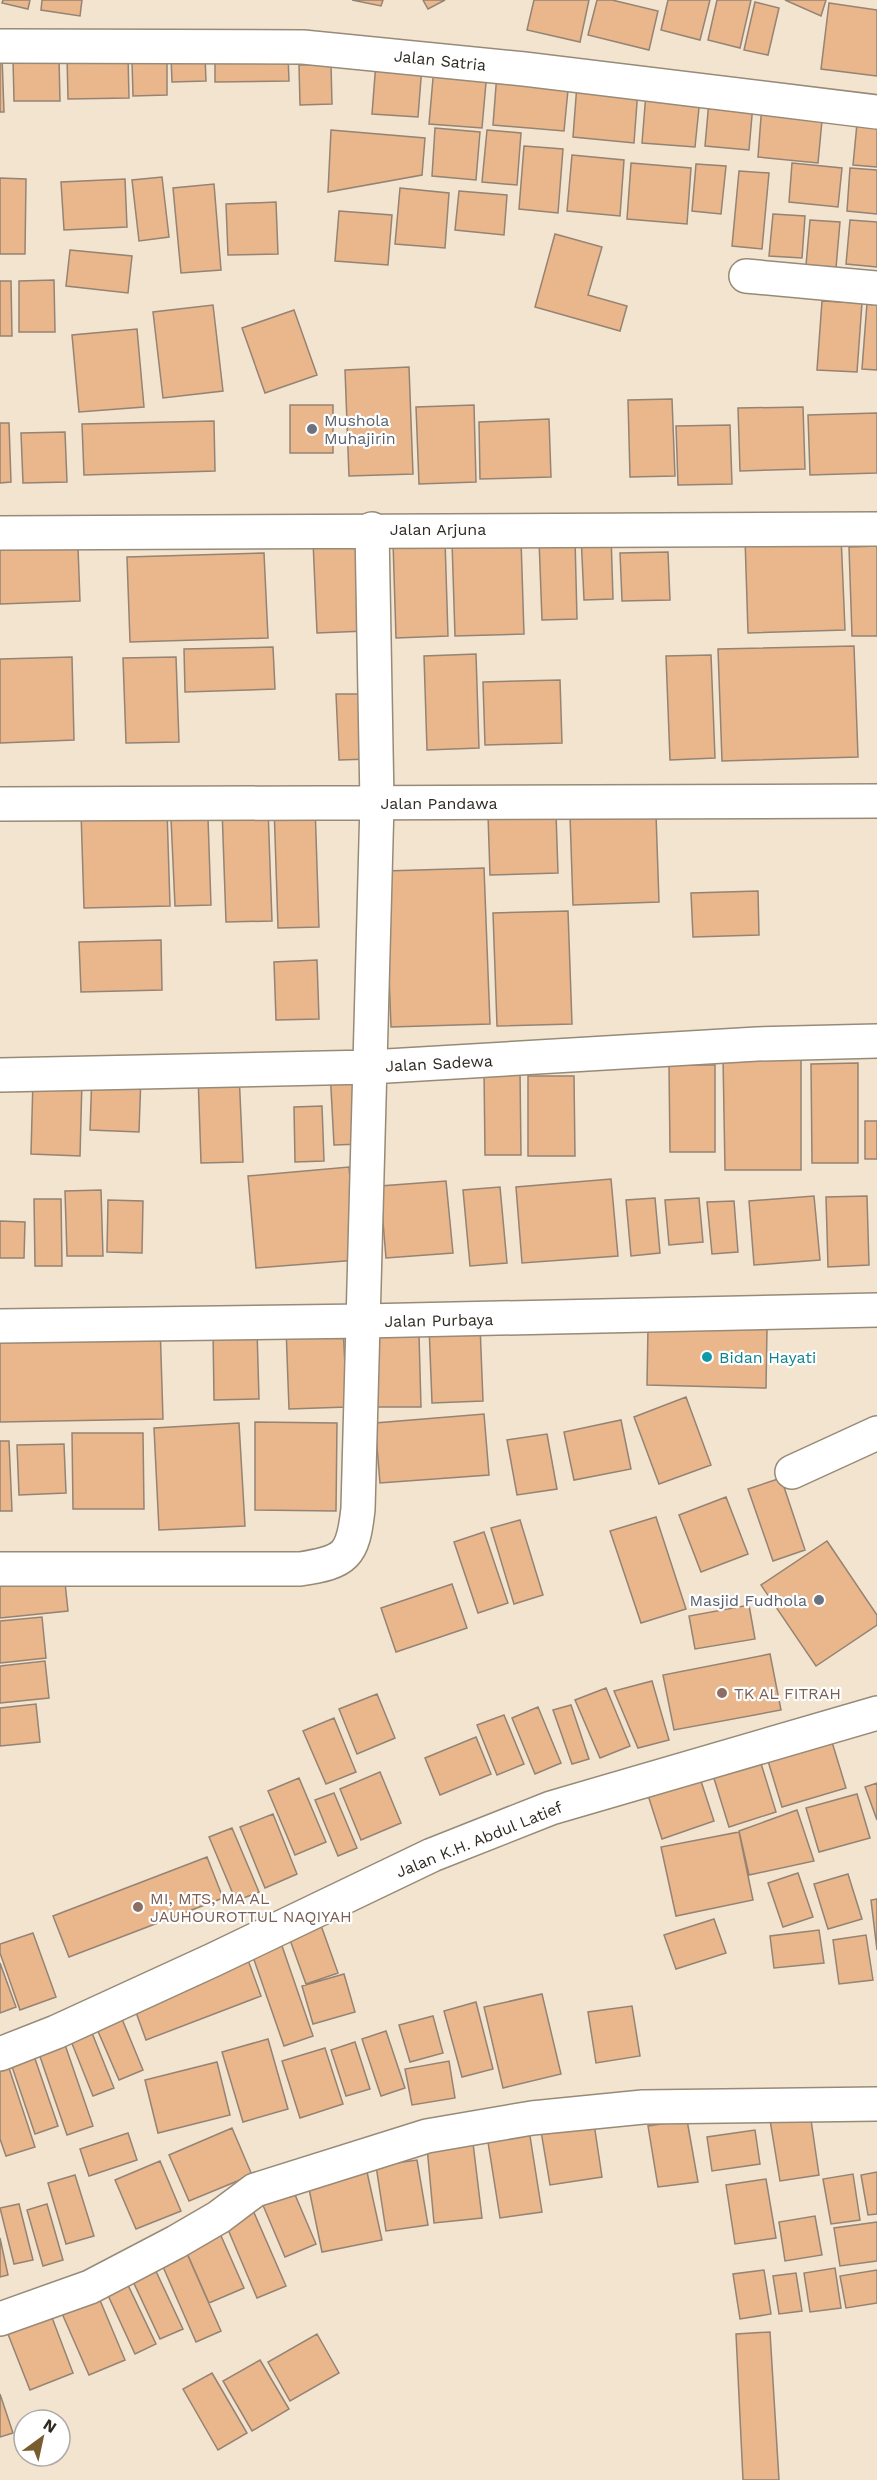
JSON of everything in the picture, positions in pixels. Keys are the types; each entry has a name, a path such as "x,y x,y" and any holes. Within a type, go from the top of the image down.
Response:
{"street":[{"name":"Jalan Satria","path":"0,46 303,47 524,69 877,112"},
{"path":"746,276 877,288"},
{"path":"0,1569 300,1569 330,1564 345,1554 355,1538 364,1321 377,803 372,529"},
{"name":"Jalan Arjuna","path":"0,533 372,529 877,529"},
{"name":"Jalan Pandawa","path":"0,804 877,801"},
{"name":"Jalan Sadewa","path":"0,1075 370,1067 757,1044 877,1041"},
{"name":"Jalan Purbaya","path":"0,1326 877,1310"},
{"path":"792,1472 877,1434"},
{"name":"Jalan K.H. Abdul Latief","path":"0,2054 56,2032 452,1847 551,1808 877,1713"},
{"path":"0,2319 90,2287 219,2217 255,2190 427,2136 532,2118 643,2107 877,2104"}],"building":[{"path":"3,0 30,0 28,9 2,3"},
{"path":"42,0 82,0 80,16 41,10"},
{"path":"352,0 383,0 381,6"},
{"path":"423,0 445,0 428,9"},
{"path":"534,0 589,0 580,42 527,30"},
{"path":"597,0 612,0 658,11 649,50 588,35"},
{"path":"668,0 710,0 700,40 661,30"},
{"path":"717,0 751,0 740,48 708,40"},
{"path":"785,0 826,0 821,16"},
{"path":"755,2 779,8 768,55 744,50"},
{"path":"829,3 877,10 877,76 821,69"},
{"path":"128,55 129,98 68,99 67,56"},
{"path":"288,55 289,81 215,82 215,56"},
{"path":"0,56 2,56 4,112 0,112"},
{"path":"205,56 206,81 172,82 171,57"},
{"path":"59,58 60,101 14,101 13,59"},
{"path":"132,61 167,61 167,95 133,96"},
{"path":"376,62 422,66 418,117 372,114"},
{"path":"331,64 332,104 300,105 299,65"},
{"path":"434,67 487,71 482,128 429,124"},
{"path":"497,73 569,80 564,131 493,125"},
{"path":"577,84 638,89 634,143 573,137"},
{"path":"646,93 700,98 695,147 642,143"},
{"path":"709,101 753,104 749,150 705,146"},
{"path":"762,104 823,110 818,163 758,157"},
{"path":"858,113 877,115 877,167 853,165"},
{"path":"435,128 480,132 476,180 432,176"},
{"path":"331,130 425,138 422,175 328,192"},
{"path":"487,130 521,133 517,185 482,182"},
{"path":"524,146 563,149 558,213 519,209"},
{"path":"572,155 624,160 620,216 567,211"},
{"path":"631,163 691,168 687,224 627,219"},
{"path":"792,163 842,168 838,207 789,202"},
{"path":"696,164 726,166 721,214 692,211"},
{"path":"850,168 877,170 877,214 847,211"},
{"path":"739,171 769,173 762,249 732,246"},
{"path":"162,177 169,237 139,241 132,180"},
{"path":"0,178 26,179 25,254 0,254"},
{"path":"125,179 127,227 64,230 61,182"},
{"path":"214,184 221,270 181,273 173,188"},
{"path":"400,188 449,193 445,248 395,244"},
{"path":"459,191 507,195 504,235 455,230"},
{"path":"276,202 278,254 228,255 226,204"},
{"path":"339,211 392,215 388,265 335,261"},
{"path":"773,214 805,216 802,258 769,256"},
{"path":"810,220 840,222 836,268 806,265"},
{"path":"850,220 877,222 877,267 846,264"},
{"path":"555,234 602,247 588,295 627,306 620,331 535,307"},
{"path":"70,250 132,256 128,293 66,286"},
{"path":"54,280 55,332 19,332 19,281"},
{"path":"0,281 11,281 12,336 0,336"},
{"path":"868,290 877,291 877,370 862,369"},
{"path":"822,301 862,303 857,372 817,370"},
{"path":"213,305 223,391 163,398 153,312"},
{"path":"294,310 317,375 265,393 242,328"},
{"path":"137,329 144,407 79,412 72,335"},
{"path":"409,367 413,474 349,476 345,370"},
{"path":"672,399 675,476 630,477 628,400"},
{"name":"Mushola Muhajirin","path":"290,405 333,405 333,453 290,453"},
{"path":"474,405 476,482 419,484 416,407"},
{"path":"803,407 805,469 740,471 738,408"},
{"path":"877,413 877,473 810,475 808,415"},
{"path":"549,419 551,477 480,479 479,422"},
{"path":"214,421 215,471 84,475 82,424"},
{"path":"0,423 9,423 11,482 0,483"},
{"path":"730,425 732,484 678,485 676,426"},
{"path":"65,432 67,482 23,483 21,433"},
{"path":"611,534 613,599 584,600 581,535"},
{"path":"841,535 845,630 748,633 745,538"},
{"path":"575,538 577,619 542,620 539,540"},
{"path":"363,539 366,631 317,633 313,541"},
{"path":"445,540 448,636 396,638 393,542"},
{"path":"521,540 524,634 455,636 452,542"},
{"path":"877,546 877,636 852,636 849,547"},
{"path":"78,547 80,601 0,604 0,549"},
{"path":"668,552 670,600 622,601 620,553"},
{"path":"264,553 268,638 130,642 127,557"},
{"path":"854,646 858,757 722,761 718,649"},
{"path":"273,647 275,689 185,692 184,649"},
{"path":"476,654 479,748 427,750 424,656"},
{"path":"711,655 715,758 670,760 666,656"},
{"path":"72,657 74,740 0,743 0,659"},
{"path":"176,657 179,742 126,743 123,658"},
{"path":"560,680 562,743 485,745 483,682"},
{"path":"336,694 368,694 371,759 339,760"},
{"path":"315,805 319,927 278,928 274,806"},
{"path":"268,808 272,921 226,922 222,809"},
{"path":"167,810 170,906 84,908 81,812"},
{"path":"556,813 558,873 490,875 488,815"},
{"path":"656,814 659,902 573,905 570,816"},
{"path":"208,818 211,905 175,906 171,819"},
{"path":"484,868 490,1024 391,1027 385,871"},
{"path":"758,891 759,935 693,937 691,893"},
{"path":"568,911 572,1024 497,1026 493,913"},
{"path":"161,940 162,990 81,992 79,942"},
{"path":"317,960 319,1019 276,1020 274,962"},
{"path":"723,1058 801,1058 801,1170 725,1170"},
{"path":"858,1063 858,1163 812,1163 811,1064"},
{"path":"669,1065 715,1065 715,1152 670,1152"},
{"path":"358,1069 362,1144 334,1145 330,1070"},
{"path":"484,1070 520,1070 521,1155 485,1155"},
{"path":"239,1073 243,1162 201,1163 198,1075"},
{"path":"92,1074 141,1076 139,1132 90,1130"},
{"path":"528,1076 574,1076 575,1156 528,1156"},
{"path":"33,1079 82,1081 80,1156 31,1154"},
{"path":"322,1106 324,1161 295,1162 294,1107"},
{"path":"865,1121 877,1121 877,1159 865,1159"},
{"path":"349,1167 357,1260 256,1268 248,1176"},
{"path":"611,1179 618,1256 522,1263 516,1187"},
{"path":"446,1181 453,1253 386,1258 380,1186"},
{"path":"500,1187 507,1263 470,1266 463,1190"},
{"path":"101,1190 103,1256 67,1256 65,1191"},
{"path":"814,1196 820,1260 754,1265 749,1201"},
{"path":"867,1196 869,1265 828,1267 826,1197"},
{"path":"655,1198 660,1253 631,1256 626,1200"},
{"path":"699,1198 703,1242 669,1245 665,1200"},
{"path":"34,1199 61,1199 62,1266 35,1266"},
{"path":"108,1200 143,1201 142,1253 107,1252"},
{"path":"734,1201 738,1252 712,1254 707,1202"},
{"path":"0,1221 25,1222 24,1258 0,1258"},
{"path":"160,1324 163,1419 0,1422 0,1327"},
{"path":"480,1325 483,1401 432,1403 429,1326"},
{"path":"343,1326 347,1407 289,1409 286,1328"},
{"name":"Bidan Hayati","path":"648,1327 767,1329 766,1388 647,1385"},
{"path":"213,1329 257,1329 259,1399 214,1400"},
{"path":"419,1335 421,1407 375,1407 373,1336"},
{"path":"686,1397 711,1465 659,1484 634,1417"},
{"path":"484,1414 489,1475 380,1483 375,1423"},
{"path":"621,1420 631,1469 574,1480 564,1432"},
{"path":"255,1422 337,1423 336,1511 255,1510"},
{"path":"239,1423 245,1526 159,1530 154,1428"},
{"path":"72,1433 143,1433 144,1509 73,1509"},
{"path":"547,1434 557,1489 517,1495 507,1440"},
{"path":"0,1441 9,1441 12,1511 0,1511"},
{"path":"64,1444 66,1493 19,1495 17,1445"},
{"path":"781,1478 805,1550 773,1561 748,1489"},
{"path":"726,1497 748,1554 701,1572 679,1515"},
{"path":"656,1517 686,1609 641,1623 610,1531"},
{"path":"520,1520 543,1595 514,1604 491,1528"},
{"path":"484,1532 508,1603 478,1613 454,1542"},
{"name":"Masjid Fudhola","path":"827,1541 877,1615 877,1625 816,1666 761,1585"},
{"path":"64,1573 68,1611 0,1618 0,1580"},
{"path":"452,1584 467,1628 396,1652 381,1608"},
{"path":"749,1605 755,1639 695,1649 689,1616"},
{"path":"42,1617 46,1658 0,1663 0,1621"},
{"name":"TK AL FITRAH","path":"770,1654 781,1710 674,1730 663,1675"},
{"path":"45,1661 49,1698 0,1703 0,1666"},
{"path":"652,1681 669,1740 638,1748 614,1691"},
{"path":"606,1688 630,1746 600,1758 575,1700"},
{"path":"377,1694 395,1738 357,1754 339,1709"},
{"path":"36,1704 40,1742 0,1746 0,1708"},
{"path":"571,1705 589,1759 572,1764 553,1710"},
{"path":"538,1707 561,1763 535,1774 512,1718"},
{"path":"504,1715 524,1764 497,1775 477,1725"},
{"path":"334,1718 356,1772 326,1784 303,1731"},
{"path":"476,1737 491,1774 440,1795 425,1758"},
{"path":"832,1742 846,1788 782,1807 768,1761"},
{"path":"759,1757 776,1812 729,1827 712,1772"},
{"path":"380,1772 401,1823 361,1840 340,1789"},
{"path":"699,1775 714,1821 662,1839 647,1792"},
{"path":"299,1778 326,1842 295,1855 268,1791"},
{"path":"877,1783 877,1820 865,1787"},
{"path":"334,1793 357,1848 338,1856 315,1800"},
{"path":"857,1794 870,1838 819,1852 806,1808"},
{"path":"797,1810 814,1861 749,1875 739,1831"},
{"path":"273,1814 297,1874 265,1888 240,1827"},
{"path":"232,1828 259,1892 236,1901 209,1837"},
{"path":"739,1832 753,1900 676,1916 661,1847"},
{"name":"MI, MTS, MA AL JAUHOUROTTUL NAQIYAH","path":"207,1857 223,1898 69,1957 53,1916"},
{"path":"798,1873 813,1917 783,1927 768,1883"},
{"path":"848,1874 862,1919 828,1929 814,1884"},
{"path":"877,1899 877,1950 871,1900"},
{"path":"318,1917 338,1973 306,1984 286,1929"},
{"path":"714,1919 726,1953 676,1969 664,1935"},
{"path":"819,1930 824,1963 774,1968 770,1936"},
{"path":"33,1933 56,1997 20,2010 0,1953 0,1944"},
{"path":"866,1935 873,1980 839,1984 833,1940"},
{"path":"281,1943 313,2036 284,2046 252,1954"},
{"path":"248,1960 261,1996 146,2040 133,2004"},
{"path":"0,1963 16,2007 0,2013"},
{"path":"344,1974 355,2012 313,2024 302,1986"},
{"path":"542,1994 561,2074 503,2088 484,2007"},
{"path":"476,2002 493,2069 462,2077 444,2011"},
{"path":"632,2006 640,2056 596,2063 588,2012"},
{"path":"433,2016 443,2053 410,2062 399,2025"},
{"path":"122,2019 143,2070 119,2080 97,2029"},
{"path":"90,2028 114,2088 93,2096 69,2036"},
{"path":"386,2031 405,2088 381,2096 362,2039"},
{"path":"62,2036 93,2126 67,2135 36,2045"},
{"path":"268,2039 288,2109 243,2122 222,2052"},
{"path":"355,2042 370,2089 346,2096 331,2050"},
{"path":"325,2048 343,2104 300,2118 282,2061"},
{"path":"32,2050 58,2126 35,2134 9,2058"},
{"path":"449,2061 455,2098 412,2105 405,2069"},
{"path":"7,2062 35,2147 6,2156 0,2139 0,2064"},
{"path":"217,2062 230,2115 158,2133 145,2080"},
{"path":"810,2113 819,2175 780,2181 770,2120"},
{"path":"593,2117 602,2177 550,2185 540,2125"},
{"path":"687,2120 698,2182 658,2187 648,2126"},
{"path":"232,2128 252,2175 189,2201 169,2155"},
{"path":"529,2130 542,2212 500,2218 487,2136"},
{"path":"755,2130 760,2164 712,2171 707,2137"},
{"path":"128,2133 137,2160 89,2176 80,2149"},
{"path":"473,2143 482,2218 434,2223 427,2147"},
{"path":"417,2160 428,2225 386,2231 376,2166"},
{"path":"160,2161 181,2211 136,2229 115,2180"},
{"path":"367,2172 382,2240 322,2252 308,2184"},
{"path":"877,2172 877,2214 868,2215 861,2175"},
{"path":"853,2174 860,2220 831,2224 823,2179"},
{"path":"75,2175 94,2236 66,2244 48,2183"},
{"path":"766,2179 776,2238 735,2244 726,2185"},
{"path":"293,2190 316,2244 285,2257 262,2203"},
{"path":"19,2204 33,2260 14,2264 0,2208"},
{"path":"47,2204 63,2260 43,2266 27,2210"},
{"path":"252,2208 286,2286 257,2298 224,2220"},
{"path":"815,2216 822,2255 785,2261 779,2222"},
{"path":"877,2222 877,2261 840,2266 834,2228"},
{"path":"218,2229 244,2288 209,2303 183,2244"},
{"path":"0,2238 8,2275 0,2277"},
{"path":"185,2249 221,2331 196,2342 160,2260"},
{"path":"153,2265 183,2329 160,2339 130,2275"},
{"path":"835,2268 841,2308 810,2312 804,2273"},
{"path":"764,2270 771,2314 740,2319 733,2274"},
{"path":"877,2270 877,2303 846,2308 840,2276"},
{"path":"796,2273 802,2311 779,2314 773,2276"},
{"path":"126,2281 156,2344 135,2354 106,2291"},
{"path":"97,2293 125,2360 89,2375 60,2309"},
{"path":"48,2307 73,2373 30,2390 4,2324"},
{"path":"770,2332 779,2480 743,2480 736,2334"},
{"path":"317,2334 339,2373 290,2401 268,2362"},
{"path":"260,2360 289,2409 252,2431 223,2381"},
{"path":"212,2373 247,2433 218,2450 183,2389"},
{"path":"0,2394 12,2433 0,2437"}],"place":[{"name":"Mushola Muhajirin","path":"312,429"},
{"name":"Bidan Hayati","path":"707,1357"},
{"name":"Masjid Fudhola","path":"819,1600"},
{"name":"TK AL FITRAH","path":"722,1693"},
{"name":"MI, MTS, MA AL JAUHOUROTTUL NAQIYAH","path":"138,1907"}]}
